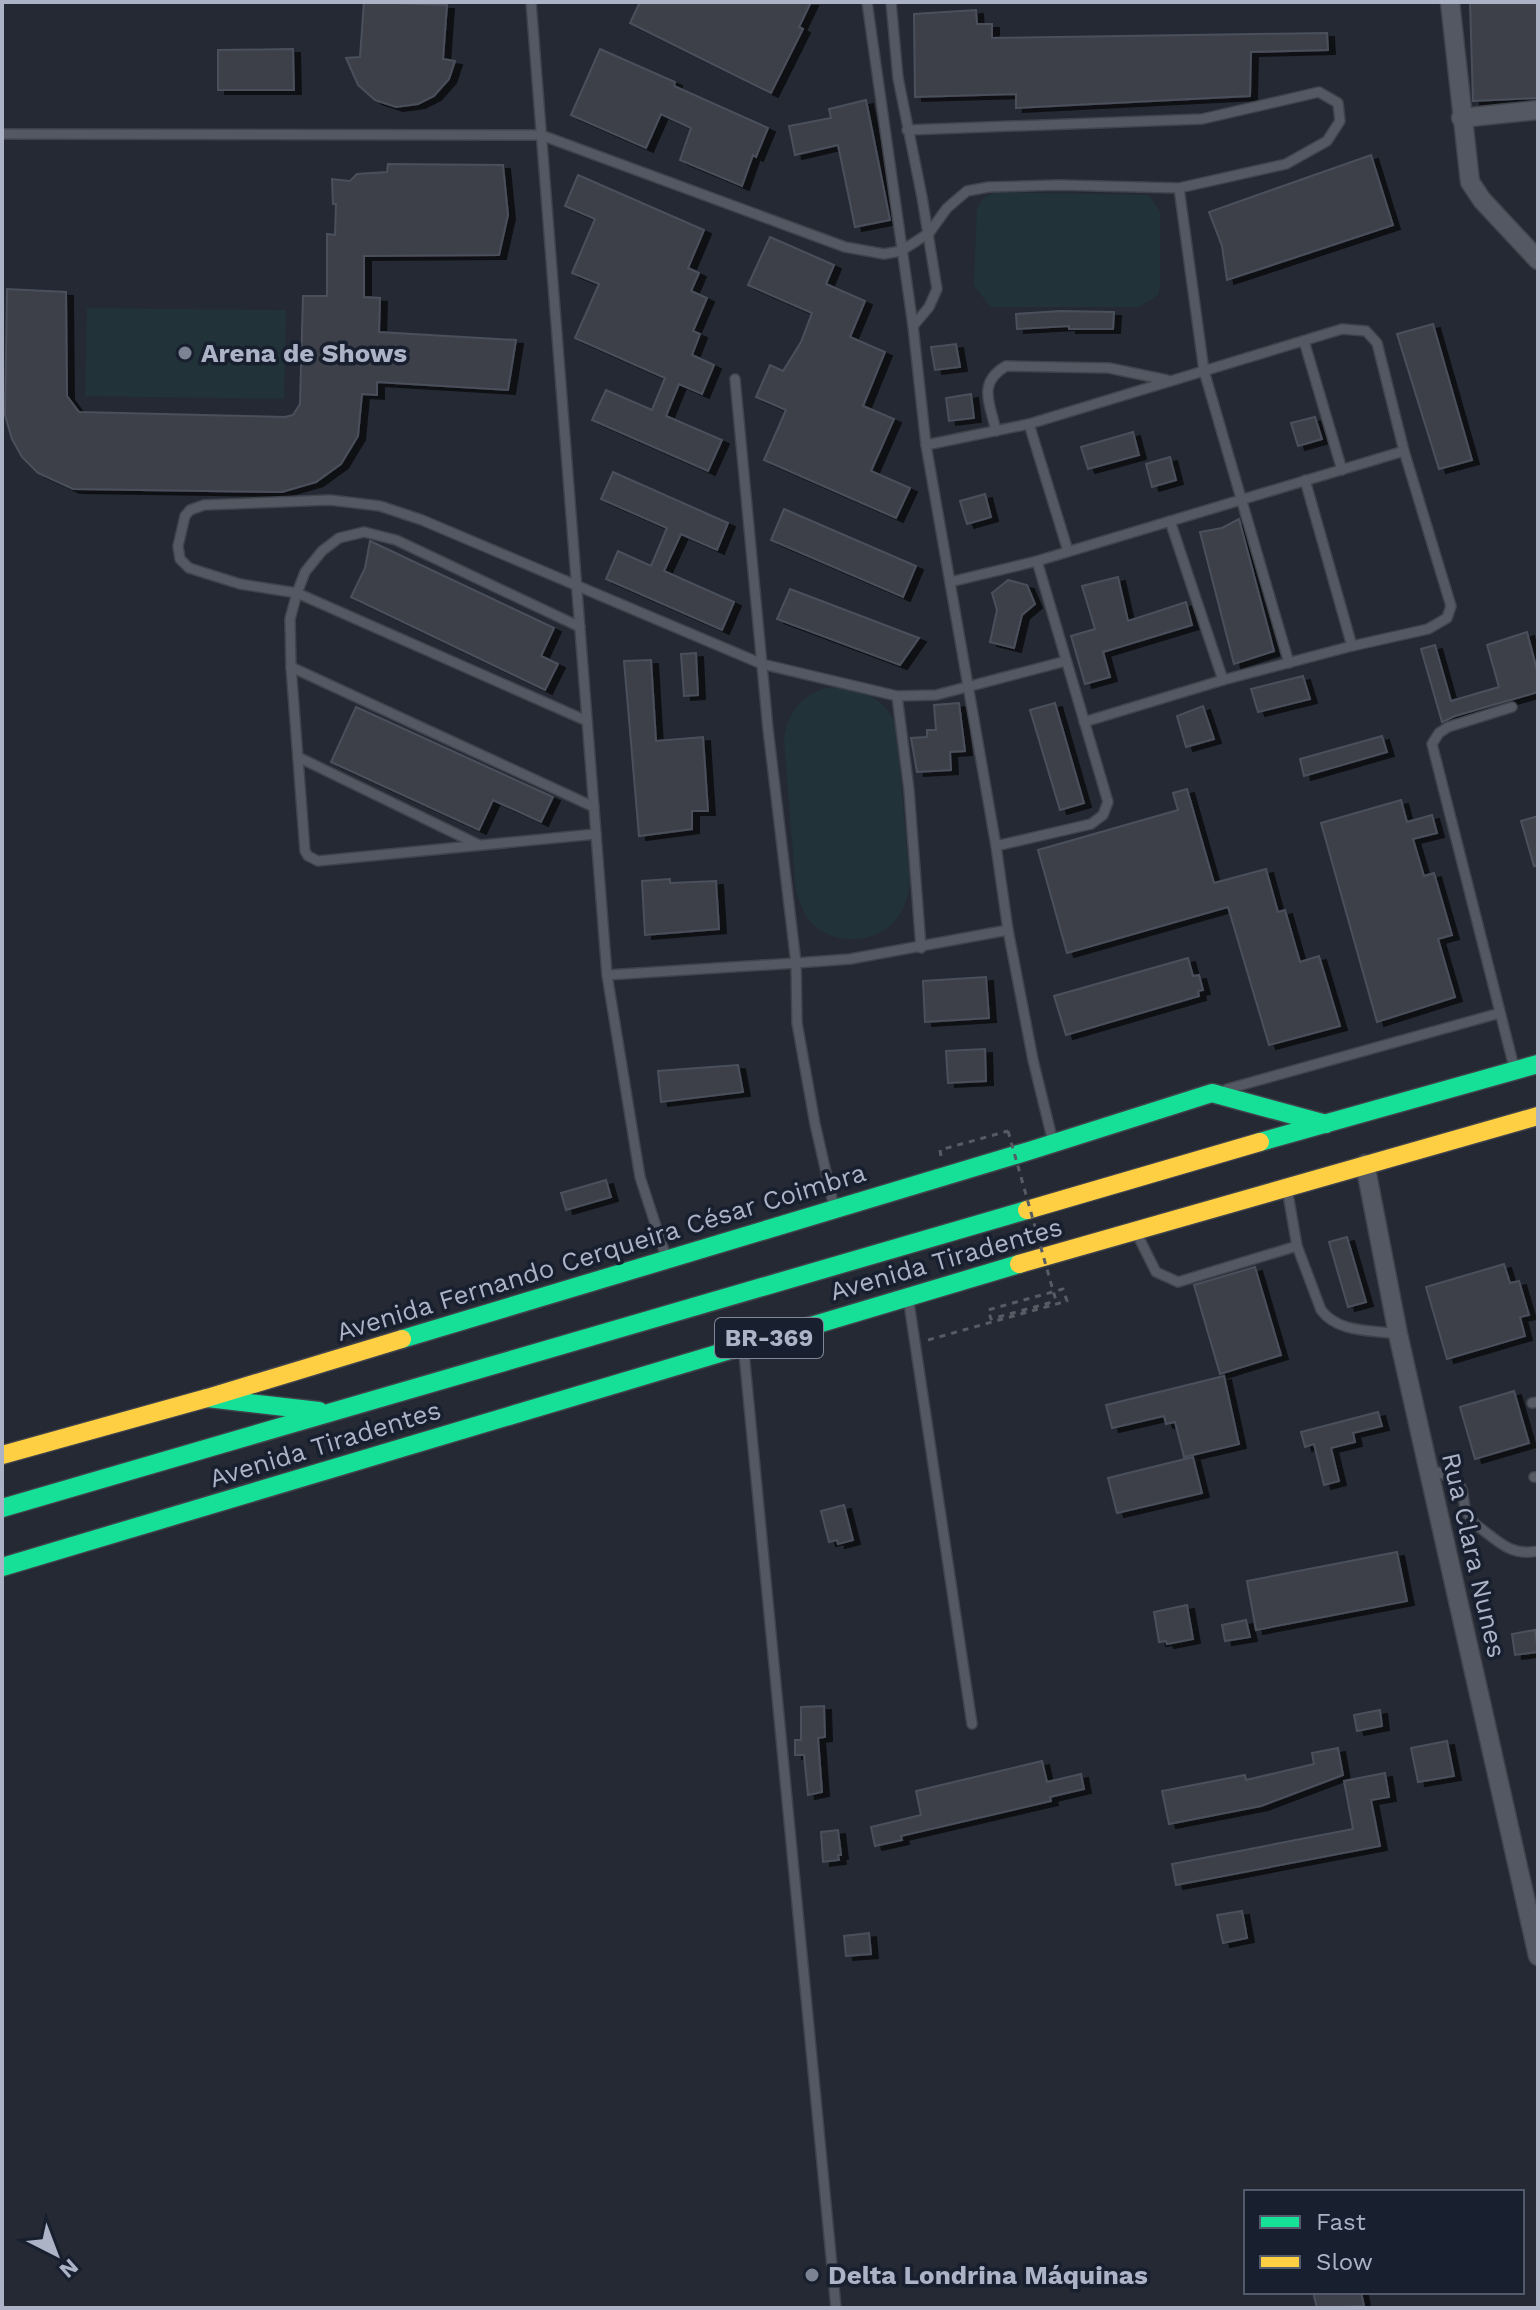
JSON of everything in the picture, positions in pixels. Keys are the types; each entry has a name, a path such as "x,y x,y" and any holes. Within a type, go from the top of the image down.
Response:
{"main road":[{"name":"Avenida Tiradentes","path":"2,1508 1538,1064"},
{"name":"Avenida Fernando Cerqueira César Coimbra","path":"2,1455 207,1398 1212,1093"},
{"path":"1212,1093 1326,1124"},
{"name":"Avenida Tiradentes","path":"2,1567 907,1296 1538,1116"},
{"path":"207,1398 335,1413"}],"street":[{"path":"1450,2 1470,182 1482,200 1537,259"},
{"path":"1461,118 1538,110"},
{"name":"Rua Clara Nunes","path":"1365,1164 1398,1334 1538,1956"}],"lane":[{"path":"531,2 607,975 640,1177 666,1259"},
{"path":"867,2 913,326 926,445 1008,930 1033,1060 1053,1143"},
{"path":"891,2 898,78 937,289 929,307 913,326"},
{"path":"872,41 894,39"},
{"path":"878,82 898,78"},
{"path":"2,134 541,135 845,247 884,254 901,251 929,233 947,208 967,191 989,187 1059,185 1179,188 1286,164 1327,141 1340,121 1338,103 1319,92 1202,119 907,130"},
{"path":"1179,188 1204,371 1289,663"},
{"path":"926,445 1029,424 1342,329 1366,331 1377,343 1404,451 1451,606 1447,618 1428,629 1223,680 1084,722"},
{"path":"1304,341 1342,470"},
{"path":"996,431 986,386 993,374 1006,366 1109,368 1171,381"},
{"path":"735,379 762,664 796,963 797,1023 815,1124 835,1208"},
{"path":"1029,424 1068,551"},
{"path":"950,582 1037,561 1404,451"},
{"path":"1305,480 1352,646"},
{"path":"587,721 297,593 240,584 189,568 180,559 178,546 185,516 190,510 204,505 330,500 380,506 422,520 762,664 897,696 936,695 1066,661"},
{"path":"1170,521 1223,680"},
{"path":"580,627 396,540 364,532 339,538 322,551 305,572 290,619 305,851 318,861 596,834"},
{"path":"996,846 1091,824 1103,815 1108,802 1037,561"},
{"path":"291,667 594,807"},
{"path":"897,696 909,790 921,948"},
{"path":"1512,707 1448,727 1439,733 1432,744 1515,1071"},
{"path":"298,757 480,845"},
{"path":"607,975 850,959 1008,930"},
{"path":"1212,1093 1500,1013"},
{"path":"1287,1186 1297,1246 1326,1318 1339,1326 1398,1334"},
{"path":"1135,1231 1156,1272 1178,1282 1297,1246"},
{"path":"907,1296 917,1344 972,1724"},
{"path":"743,1346 836,2308"},
{"path":"1428,1469 1448,1475 1461,1484 1475,1524 1513,1551 1522,1554 1538,1551"}],"path":[{"path":"917,1344 1067,1301 1063,1289 988,1310 991,1319 1056,1301 1008,1131"}],"shaded area":[{"path":"996,192 1149,195 1160,212 1158,295 1139,307 990,307 974,285 977,208 984,197"},
{"name":"Arena de Shows","path":"87,308 286,310 284,399 85,396"},
{"path":"834,686 855,689 879,701 896,725 910,884 908,896 892,924 859,939 834,937 823,932 805,913 796,891 784,738 786,727 800,703 814,693"}],"building":[{"path":"364,2 447,5 443,59 455,61 449,79 434,96 418,104 396,107 375,100 358,85 346,58 360,57"},
{"path":"640,2 811,2 799,27 803,29 771,93 630,23"},
{"path":"1470,2 1538,2 1538,98 1473,101"},
{"path":"976,10 977,24 992,24 992,38 1327,33 1328,50 1251,52 1250,96 1016,108 1016,94 915,97 914,14"},
{"path":"293,49 294,90 218,90 218,50"},
{"path":"600,49 768,128 756,157 753,155 742,186 680,160 691,128 661,114 646,148 571,115"},
{"path":"866,100 890,220 855,227 838,145 795,155 789,126 831,118 829,109"},
{"path":"1371,155 1393,225 1227,280 1222,246 1209,212"},
{"path":"388,164 503,165 508,215 499,255 364,256 364,297 380,298 379,332 516,340 508,390 377,382 377,395 362,394 358,436 341,464 316,482 282,492 73,489 38,473 22,457 12,439 5,415 7,289 66,292 67,396 79,412 293,415 300,404 303,296 327,296 327,234 335,235 336,204 333,204 332,179 350,181 357,174 387,172"},
{"path":"578,175 704,230 688,268 699,273 691,291 707,298 693,331 700,334 692,355 714,365 702,394 679,384 666,416 722,440 708,471 592,420 606,390 652,410 665,378 575,338 599,284 572,273 595,219 565,206"},
{"path":"770,237 834,265 826,284 865,301 850,337 885,352 863,406 894,419 871,471 910,488 896,518 764,460 786,410 756,397 770,365 783,371 801,342 812,313 748,285"},
{"path":"1114,312 1113,329 1069,329 1069,326 1017,329 1016,314"},
{"path":"1433,324 1472,460 1439,469 1397,334"},
{"path":"956,344 960,367 935,370 931,347"},
{"path":"971,394 974,418 949,421 946,398"},
{"path":"1315,417 1322,439 1298,446 1291,423"},
{"path":"1133,432 1139,455 1088,469 1081,447"},
{"path":"1170,457 1176,480 1152,487 1146,464"},
{"path":"613,472 728,523 717,550 681,534 664,571 734,602 722,630 606,579 618,551 651,566 667,528 601,499"},
{"path":"985,494 991,517 967,524 960,501"},
{"path":"784,509 916,566 903,597 771,540"},
{"path":"1239,519 1274,651 1234,664 1200,532 1222,528"},
{"path":"370,541 554,628 541,656 558,664 545,690 351,597 365,568"},
{"path":"1118,577 1128,621 1186,602 1192,625 1103,652 1110,677 1085,684 1071,636 1095,629 1082,586"},
{"path":"1008,580 1027,585 1035,604 1022,615 1014,648 990,642 997,610 992,593"},
{"path":"790,589 919,638 900,665 777,619"},
{"path":"1527,632 1538,674 1538,692 1442,722 1421,649 1435,645 1451,701 1499,687 1487,645"},
{"path":"696,653 698,695 684,696 681,654"},
{"path":"651,660 656,741 703,737 708,811 692,811 692,829 639,836 624,661"},
{"path":"1303,676 1310,699 1258,712 1251,689"},
{"path":"959,703 965,751 950,752 951,770 917,772 911,738 927,737 927,730 936,730 934,705"},
{"path":"1055,703 1084,803 1060,810 1030,710"},
{"path":"1203,706 1214,739 1186,747 1177,716"},
{"path":"356,707 553,797 541,822 493,800 479,830 331,762"},
{"path":"1382,736 1387,752 1304,776 1300,759"},
{"path":"1187,789 1214,883 1266,869 1278,912 1285,910 1300,962 1319,956 1340,1026 1269,1045 1228,907 1067,953 1038,850 1178,810 1173,793"},
{"path":"1401,800 1407,822 1432,815 1437,833 1413,839 1424,876 1434,873 1452,935 1438,939 1455,997 1377,1022 1321,823"},
{"path":"1538,816 1538,865 1534,866 1521,821"},
{"path":"670,879 670,883 716,881 719,929 645,935 642,881"},
{"path":"1188,958 1193,976 1199,975 1203,990 1198,991 1199,996 1066,1035 1054,996"},
{"path":"986,977 989,1018 925,1022 923,981"},
{"path":"985,1049 986,1081 948,1083 946,1051"},
{"path":"738,1065 743,1092 661,1102 658,1071"},
{"path":"606,1180 611,1197 566,1210 561,1193"},
{"path":"1347,1237 1366,1302 1348,1307 1329,1242"},
{"path":"1504,1264 1510,1283 1519,1281 1529,1315 1520,1317 1525,1336 1447,1359 1426,1287"},
{"path":"1255,1267 1281,1355 1220,1374 1194,1285"},
{"path":"1224,1376 1239,1444 1184,1457 1175,1422 1166,1424 1164,1416 1112,1428 1106,1405"},
{"path":"1514,1391 1529,1443 1475,1459 1460,1407"},
{"path":"1378,1412 1382,1426 1353,1433 1355,1442 1331,1448 1339,1481 1324,1485 1314,1444 1305,1447 1301,1432"},
{"path":"1193,1457 1202,1493 1117,1513 1108,1478"},
{"path":"844,1505 853,1540 838,1544 837,1540 829,1542 821,1511"},
{"path":"1397,1552 1407,1601 1256,1630 1247,1581"},
{"path":"1187,1605 1193,1639 1167,1644 1166,1641 1159,1642 1154,1612"},
{"path":"1246,1620 1250,1637 1225,1641 1222,1625"},
{"path":"1535,1630 1538,1652 1515,1655 1512,1634"},
{"path":"824,1706 825,1737 818,1738 822,1792 808,1795 804,1755 795,1755 795,1740 801,1740 801,1707"},
{"path":"1380,1710 1382,1726 1357,1731 1354,1715"},
{"path":"1447,1741 1454,1776 1418,1782 1411,1748"},
{"path":"1338,1748 1343,1775 1261,1806 1169,1824 1162,1791 1245,1775 1246,1780 1314,1764 1312,1753"},
{"path":"1042,1761 1047,1782 1081,1774 1084,1789 1050,1797 1051,1801 901,1836 902,1840 875,1846 871,1827 921,1815 916,1791"},
{"path":"1385,1773 1389,1797 1371,1800 1380,1846 1176,1885 1172,1864 1353,1829 1344,1781"},
{"path":"838,1830 839,1860 823,1862 821,1832"},
{"path":"1242,1911 1247,1938 1223,1943 1217,1915"},
{"path":"869,1933 871,1954 846,1956 844,1936"},
{"path":"1314,2294 1361,2294 1364,2306 1317,2308"}],"traffic: fast":[{"path":"1260,1142 1538,1064"},
{"path":"402,1339 1212,1093 1326,1124"},
{"path":"2,1508 1027,1210"},
{"path":"2,1567 1019,1264"},
{"path":"207,1398 319,1411"}],"traffic: slow":[{"path":"1019,1264 1538,1116"},
{"path":"1027,1210 1260,1142"},
{"path":"2,1455 402,1339"}],"place":[{"name":"Arena de Shows","path":"185,353"},
{"name":"Delta Londrina Máquinas","path":"812,2275"}]}
